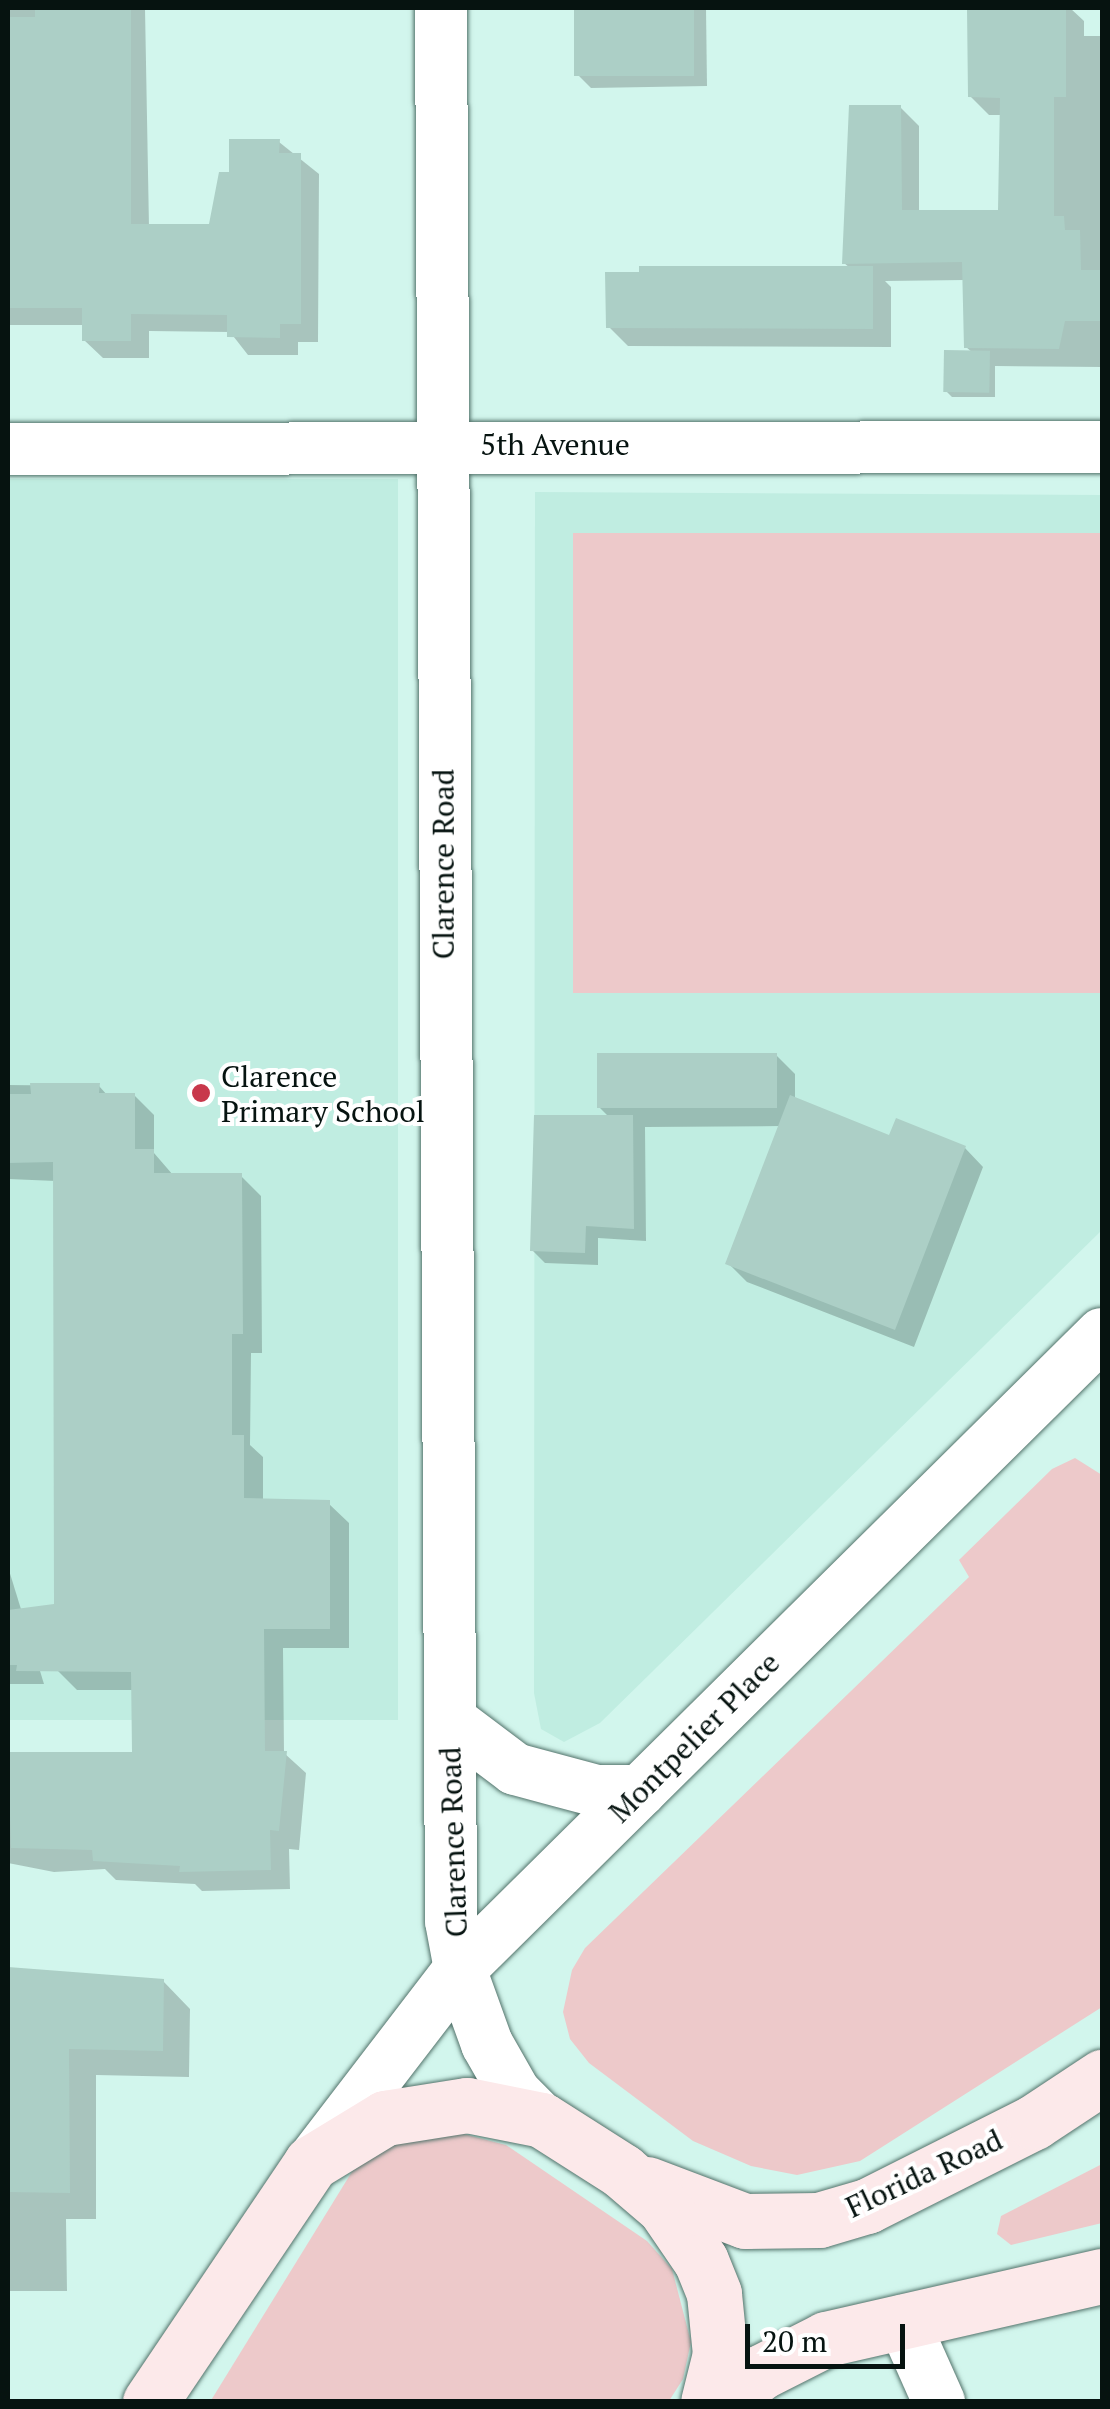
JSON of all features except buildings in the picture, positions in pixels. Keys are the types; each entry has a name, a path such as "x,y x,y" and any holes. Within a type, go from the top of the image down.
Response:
{"street":[{"name":"Clarence Road","path":"441,8 446,444 442,931 448,1864 460,1969 487,2044 515,2092 542,2120"},
{"name":"5th Avenue","path":"8,449 446,444 1102,447"},
{"name":"Montpelier Place","path":"311,2163 460,1969 1100,1347"},
{"name":"Clarence Road","path":"450,1720 514,1769 597,1791 640,1791"},
{"name":"Florida Road","path":"622,2170 667,2194 745,2221 818,2220 867,2206 1034,2122 1102,2076"},
{"path":"1034,2122 1102,2101"},
{"path":"150,2402 311,2163 346,2137 418,2110 501,2106 542,2120 622,2170 684,2234 714,2294 720,2354 708,2402"},
{"path":"723,2402 792,2353 903,2321 1102,2276"},
{"path":"903,2321 939,2402"}],"shaded area":[{"name":"Clarence Primary School","path":"8,479 398,479 398,1720 8,1720"},
{"path":"535,492 1102,495 1102,1230 600,1723 564,1742 541,1729 534,1693"},
{"path":"573,533 1102,533 1102,993 573,993"},
{"path":"1075,1458 1102,1475 1102,2007 860,2161 797,2175 751,2166 693,2141 589,2063 570,2039 563,2012 572,1970 585,1948 969,1577 959,1560 1052,1469"},
{"path":"437,2127 506,2145 647,2241 672,2269 691,2342 683,2379 669,2401 210,2402 353,2170 386,2146"},
{"path":"1102,2164 1102,2223 1011,2245 997,2234 1001,2216"}],"place":[{"name":"Clarence Primary School","path":"201,1093"}]}
